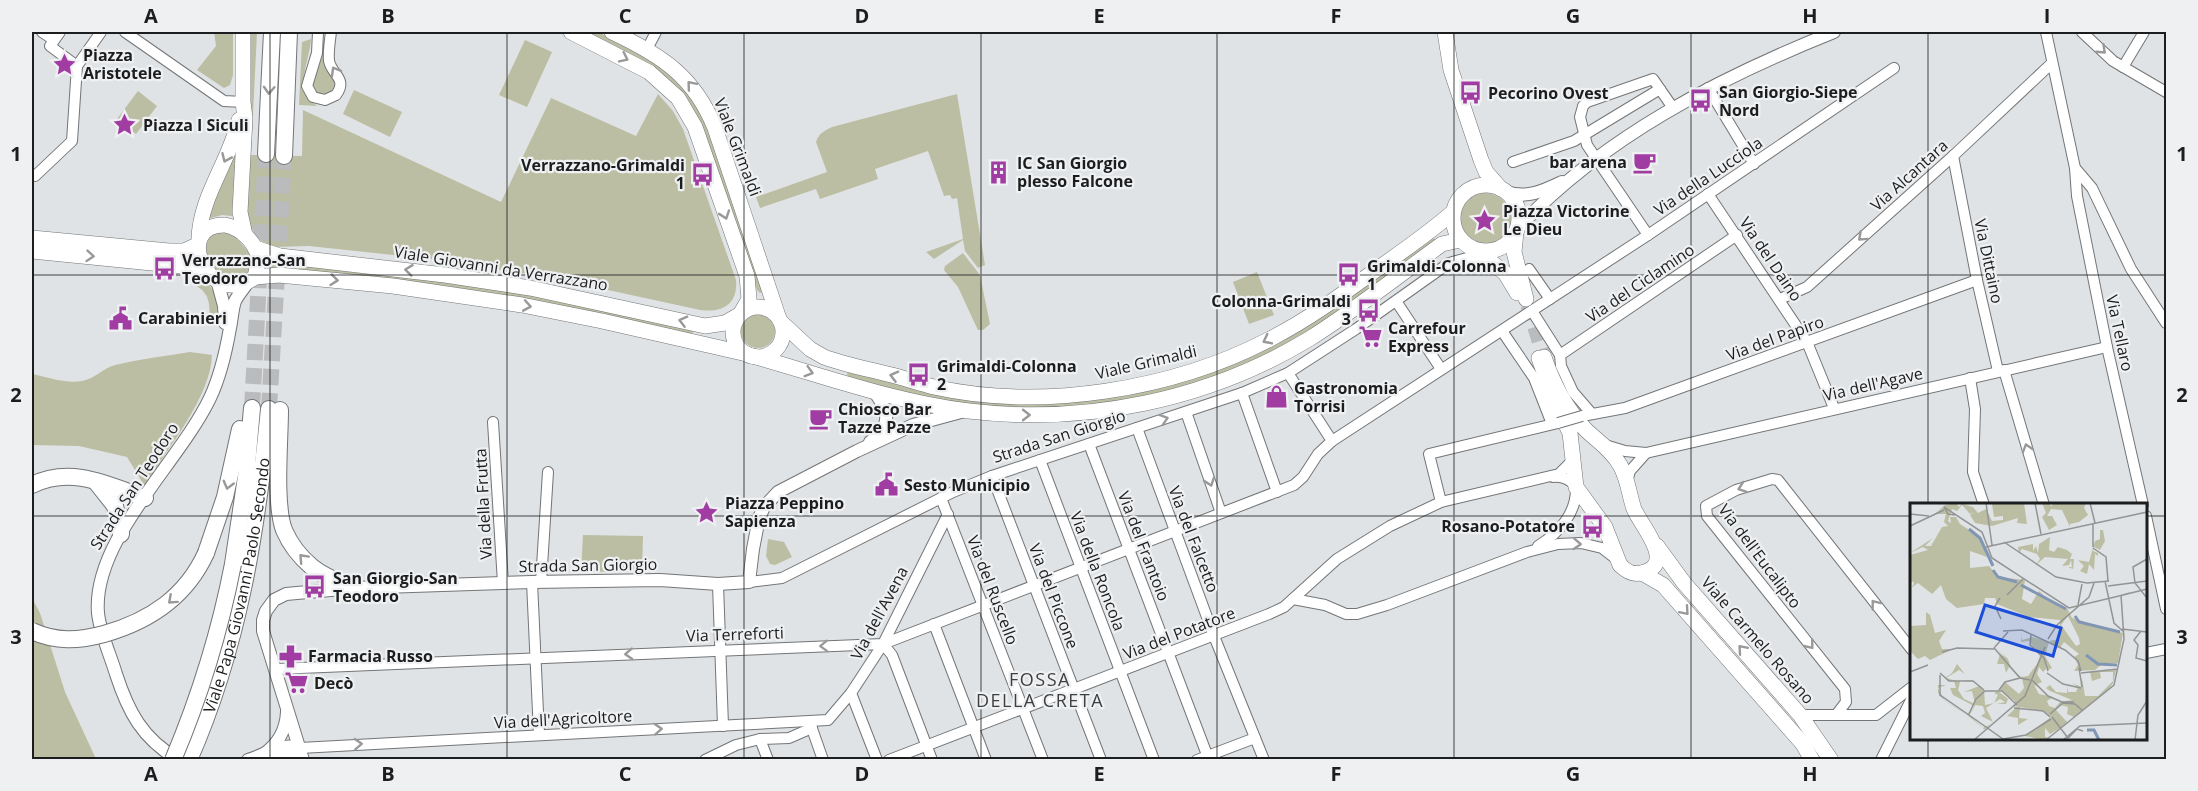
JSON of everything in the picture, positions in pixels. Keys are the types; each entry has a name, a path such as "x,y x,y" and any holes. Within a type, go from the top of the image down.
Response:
{"main road":[{"path":"243,32 245,118 240,212 245,235"},
{"path":"266,154 272,32"},
{"path":"284,156 289,32"},
{"path":"571,32 650,72 670,88 687,112 695,127 747,276 749,300 740,314 734,325 733,337 738,347 750,355 768,355 779,345 783,330 780,319 772,310 756,306 740,314"},
{"name":"Viale Grimaldi","path":"612,32 647,49 671,65 695,89 710,114 780,319 804,344 824,357 935,387 1022,396 1093,393 1169,378 1233,356 1269,339 1328,304 1428,233 1453,212"},
{"path":"1445,32 1451,70 1486,179 1503,191 1516,205 1518,213 1514,252 1526,304"},
{"path":"213,276 200,260 199,224 205,204 231,146 243,102"},
{"path":"1486,179 1464,193 1456,203 1453,212 1454,227 1460,240 1505,273 1526,304"},
{"path":"32,238 184,251 198,242 205,231 219,225 230,226 245,235 259,258 251,280"},
{"path":"1475,250 1500,248 1512,238 1516,230"},
{"path":"32,251 192,267 234,286 279,275 393,286 500,302 602,321 750,355 874,391 932,405 968,411 1023,415 1098,411 1148,403 1213,384 1248,370 1308,339 1442,244 1460,240"},
{"name":"Viale Giovanni da Verrazzano","path":"255,248 280,256 445,275 531,288 705,326 725,323 740,314"},
{"path":"1602,444 1584,428 1565,404 1541,357 1552,395 1570,433 1576,487 1610,536 1620,565 1629,572 1642,573 1663,585 1803,744 1812,759"},
{"path":"32,631 52,638 77,640 117,630 140,622 161,610 180,594 195,574 206,553 239,442 261,408"},
{"path":"261,408 279,493 280,513 291,543 313,568 353,588"},
{"name":"Viale Papa Giovanni Paolo Secondo","path":"189,759 214,697 228,654 241,565 246,477 261,408"},
{"path":"1572,459 1582,444 1592,441 1602,444"},
{"name":"Viale Carmelo Rosano","path":"1602,444 1619,464 1635,510 1657,546 1684,583 1800,715 1831,759"},
{"path":"37,482 67,476 93,480 145,498"},
{"path":"93,480 102,487 115,506 121,534"},
{"path":"1642,573 1654,565 1657,558 1657,546"},
{"name":"Viale Papa Giovanni Paolo Secondo","path":"173,759 200,692 225,607 241,565"}],"street":[{"path":"42,32 57,36 50,46 77,66"},
{"path":"35,176 72,141 77,66 101,32"},
{"path":"125,32 224,102 243,102"},
{"path":"318,32 317,53 307,86 313,97 325,100 336,95 341,83 339,75 329,60 331,32"},
{"path":"647,49 656,32"},
{"path":"1516,230 1538,207 1597,159 1673,108 1773,56 1834,32"},
{"name":"Via Tellaro","path":"2046,32 2075,168 2077,196 2107,347 2143,503"},
{"path":"2082,32 2113,61 2166,92"},
{"path":"2123,67 2144,32"},
{"name":"Via Alcantara","path":"1780,299 1807,287 1953,156 2052,63"},
{"name":"Via della Lucciola","path":"1174,531 1293,484 1303,477 1318,454 1332,441 1502,331 1526,304 1550,299 1894,68"},
{"path":"1648,235 1587,145 1580,117 1582,106 1587,102 1653,80 1673,108"},
{"path":"1708,88 1754,164"},
{"path":"1513,162 1584,135 1660,89"},
{"name":"Via Dittaino","path":"1953,156 1977,280 2001,370 2044,503"},
{"path":"2075,168 2092,188 2131,269 2166,323"},
{"path":"1503,191 1516,195 1534,194 1579,173"},
{"name":"Via del Daino","path":"1708,194 1807,342 1834,408"},
{"name":"Via del Ciclamino","path":"1560,355 1737,235"},
{"path":"1449,263 1475,250"},
{"name":"Strada San Giorgio","path":"276,669 263,631 263,620 274,600 286,594 353,588 503,583 660,580 718,584 782,578 941,498 992,476 1242,393 1288,373 1449,263 1467,258 1489,261"},
{"path":"1529,269 1550,299"},
{"name":"Strada San Teodoro","path":"213,276 224,306 224,355"},
{"name":"Strada San Teodoro","path":"178,759 151,739 131,714 99,622 98,591 101,575 112,548 212,396 236,301 251,280"},
{"name":"Via del Papiro","path":"1555,423 1625,408 1977,280"},
{"path":"1396,301 1441,369"},
{"path":"1526,304 1560,355 1561,366 1587,415"},
{"path":"1441,502 1429,454 1555,423 1534,378 1502,331"},
{"name":"Via dell'Agave","path":"1646,453 2107,347"},
{"path":"1288,373 1332,441"},
{"path":"1970,378 1975,409 1973,472 1984,503"},
{"path":"857,451 880,435 886,420 886,411 874,391"},
{"path":"1242,393 1277,492"},
{"path":"749,582 759,518 772,497 786,487 857,451 914,425 945,415 968,411"},
{"path":"1186,412 1221,513"},
{"name":"Via della Frutta","path":"493,422 503,583"},
{"name":"Via del Falcetto","path":"1137,428 1214,636 1264,759"},
{"name":"Via del Frantoio","path":"1089,444 1169,653 1205,758"},
{"path":"1602,444 1625,451 1646,453"},
{"path":"1627,483 1630,471 1646,453"},
{"path":"1325,605 1306,588 1337,559 1390,526 1441,502 1548,477 1563,471 1572,459"},
{"name":"Via della Roncola","path":"1040,460 1154,759"},
{"path":"539,734 536,658 537,582 548,472"},
{"name":"Via del Piccone","path":"992,476 1101,759"},
{"path":"1527,552 1545,542 1564,525 1572,509 1576,487 1563,477 1548,477"},
{"name":"Via dell'Eucalipto","path":"1836,715 1846,702 1845,689 1707,516 1706,506 1736,490 1772,479 1778,480 1910,649"},
{"name":"Via del Ruscello","path":"941,498 1044,759"},
{"name":"Via dell'Avena","path":"828,720 851,693 883,644 948,514"},
{"path":"2147,525 2166,609"},
{"name":"Via Terreforti","path":"276,669 883,644 1174,531"},
{"path":"1293,599 1325,605 1346,614 1357,614 1387,605 1527,552 1558,544 1581,543 1608,551 1620,565"},
{"path":"718,584 723,726"},
{"name":"Via del Potatore","path":"889,759 1269,614 1306,588"},
{"path":"934,624 986,759"},
{"path":"883,644 892,655 932,759"},
{"path":"2147,653 2166,650"},
{"path":"276,669 302,754"},
{"path":"1876,715 1910,688"},
{"path":"851,693 877,759"},
{"path":"1881,759 1910,700"},
{"path":"263,755 277,743 282,735 288,708"},
{"path":"1800,715 1892,714 1899,722"},
{"name":"Via dell'Agricoltore","path":"302,754 539,734 723,726 811,725 828,720"},
{"path":"710,758 736,745 760,739 789,738 811,725 823,759"},
{"path":"1205,758 1256,738"},
{"path":"760,739 768,759"},
{"path":"248,759 292,745 302,754"},
{"path":"277,759 302,754"}],"green space":[{"path":"214,32 233,32 233,75 230,85 224,88 197,70 216,46"},
{"path":"251,32 257,32 251,155 302,156 303,110 501,202 551,98 636,136 658,94 673,111 683,129 736,280 734,296 727,306 708,311 553,278 440,260 309,246 275,247 261,241 251,228 245,210"},
{"path":"583,32 598,32 647,55 683,84 708,124 762,292 757,290 701,125 682,93 653,67"},
{"path":"311,39 304,84 308,98 317,106 299,105 302,42"},
{"path":"525,40 552,52 527,107 499,95"},
{"path":"321,43 325,43 336,85 334,91 323,96 317,94 312,87 320,61"},
{"path":"354,90 402,112 390,137 343,114"},
{"path":"138,91 157,106 136,134 117,119"},
{"path":"957,94 985,265 978,268 965,251 963,240 934,259 926,252 963,239 957,198 952,199 950,195 944,196 928,151 875,169 878,179 820,199 816,189 760,208 756,197 827,172 816,142 820,134 832,127"},
{"path":"236,153 232,216 222,215 207,219 233,154"},
{"path":"1480,193 1490,193 1504,200 1511,219 1504,238 1490,245 1480,245 1470,241 1463,234 1459,224 1459,214 1463,204 1470,197"},
{"path":"221,231 234,235 252,256 250,268 245,276 238,279 221,274 208,259 205,250 208,238"},
{"path":"1432,238 1436,239 1362,295 1324,322 1284,346 1248,364 1172,390 1093,404 1013,407 973,405 942,400 895,390 847,375 848,371 972,398 1187,379"},
{"path":"963,253 980,275 990,324 983,330 978,330 958,287 944,270 945,266"},
{"path":"265,259 272,262 406,276 530,294 692,330 693,333 265,269"},
{"path":"1257,272 1274,315 1249,324 1233,282"},
{"path":"200,278 214,292 217,312 216,326 209,326 210,308 207,298 205,293 196,286"},
{"path":"758,314 770,319 775,331 770,343 758,348 746,343 741,331 746,319"},
{"path":"190,352 212,355 210,371 196,405 144,485 127,457 79,446 32,445 32,374 76,382 91,378 115,365"},
{"path":"583,535 643,536 642,571 581,572"},
{"path":"768,539 784,542 792,557 775,565 770,564 766,556"},
{"path":"32,598 40,613 65,692 96,759 32,759"}],"tunnel":[{"path":"252,408 266,154"},
{"path":"269,409 284,156"},
{"path":"1528,305 1544,357"}],"place":[{"name":"Piazza Aristotele","path":"65,64"},
{"name":"Pecorino Ovest","path":"1470,93"},
{"name":"San Giorgio-Siepe Nord","path":"1701,101"},
{"name":"Piazza I Siculi","path":"125,125"},
{"name":"bar arena","path":"1645,162"},
{"name":"IC San Giorgio plesso Falcone","path":"999,172"},
{"name":"Verrazzano-Grimaldi 1","path":"703,174"},
{"name":"Piazza Victorine Le Dieu","path":"1485,220"},
{"name":"Verrazzano-San Teodoro","path":"164,269"},
{"name":"Grimaldi-Colonna 1","path":"1349,275"},
{"name":"Colonna-Grimaldi 3","path":"1369,310"},
{"name":"Carabinieri","path":"120,318"},
{"name":"Carrefour Express","path":"1370,337"},
{"name":"Grimaldi-Colonna 2","path":"919,375"},
{"name":"Gastronomia Torrisi","path":"1276,397"},
{"name":"Chiosco Bar Tazze Pazze","path":"820,418"},
{"name":"Sesto Municipio","path":"886,485"},
{"name":"Piazza Peppino Sapienza","path":"707,512"},
{"name":"Rosano-Potatore","path":"1593,526"},
{"name":"San Giorgio-San Teodoro","path":"315,587"},
{"name":"Farmacia Russo","path":"290,656"},
{"name":"Decò","path":"296,683"}],"district":[{"name":"FOSSA DELLA CRETA","path":"1040,690"}]}
